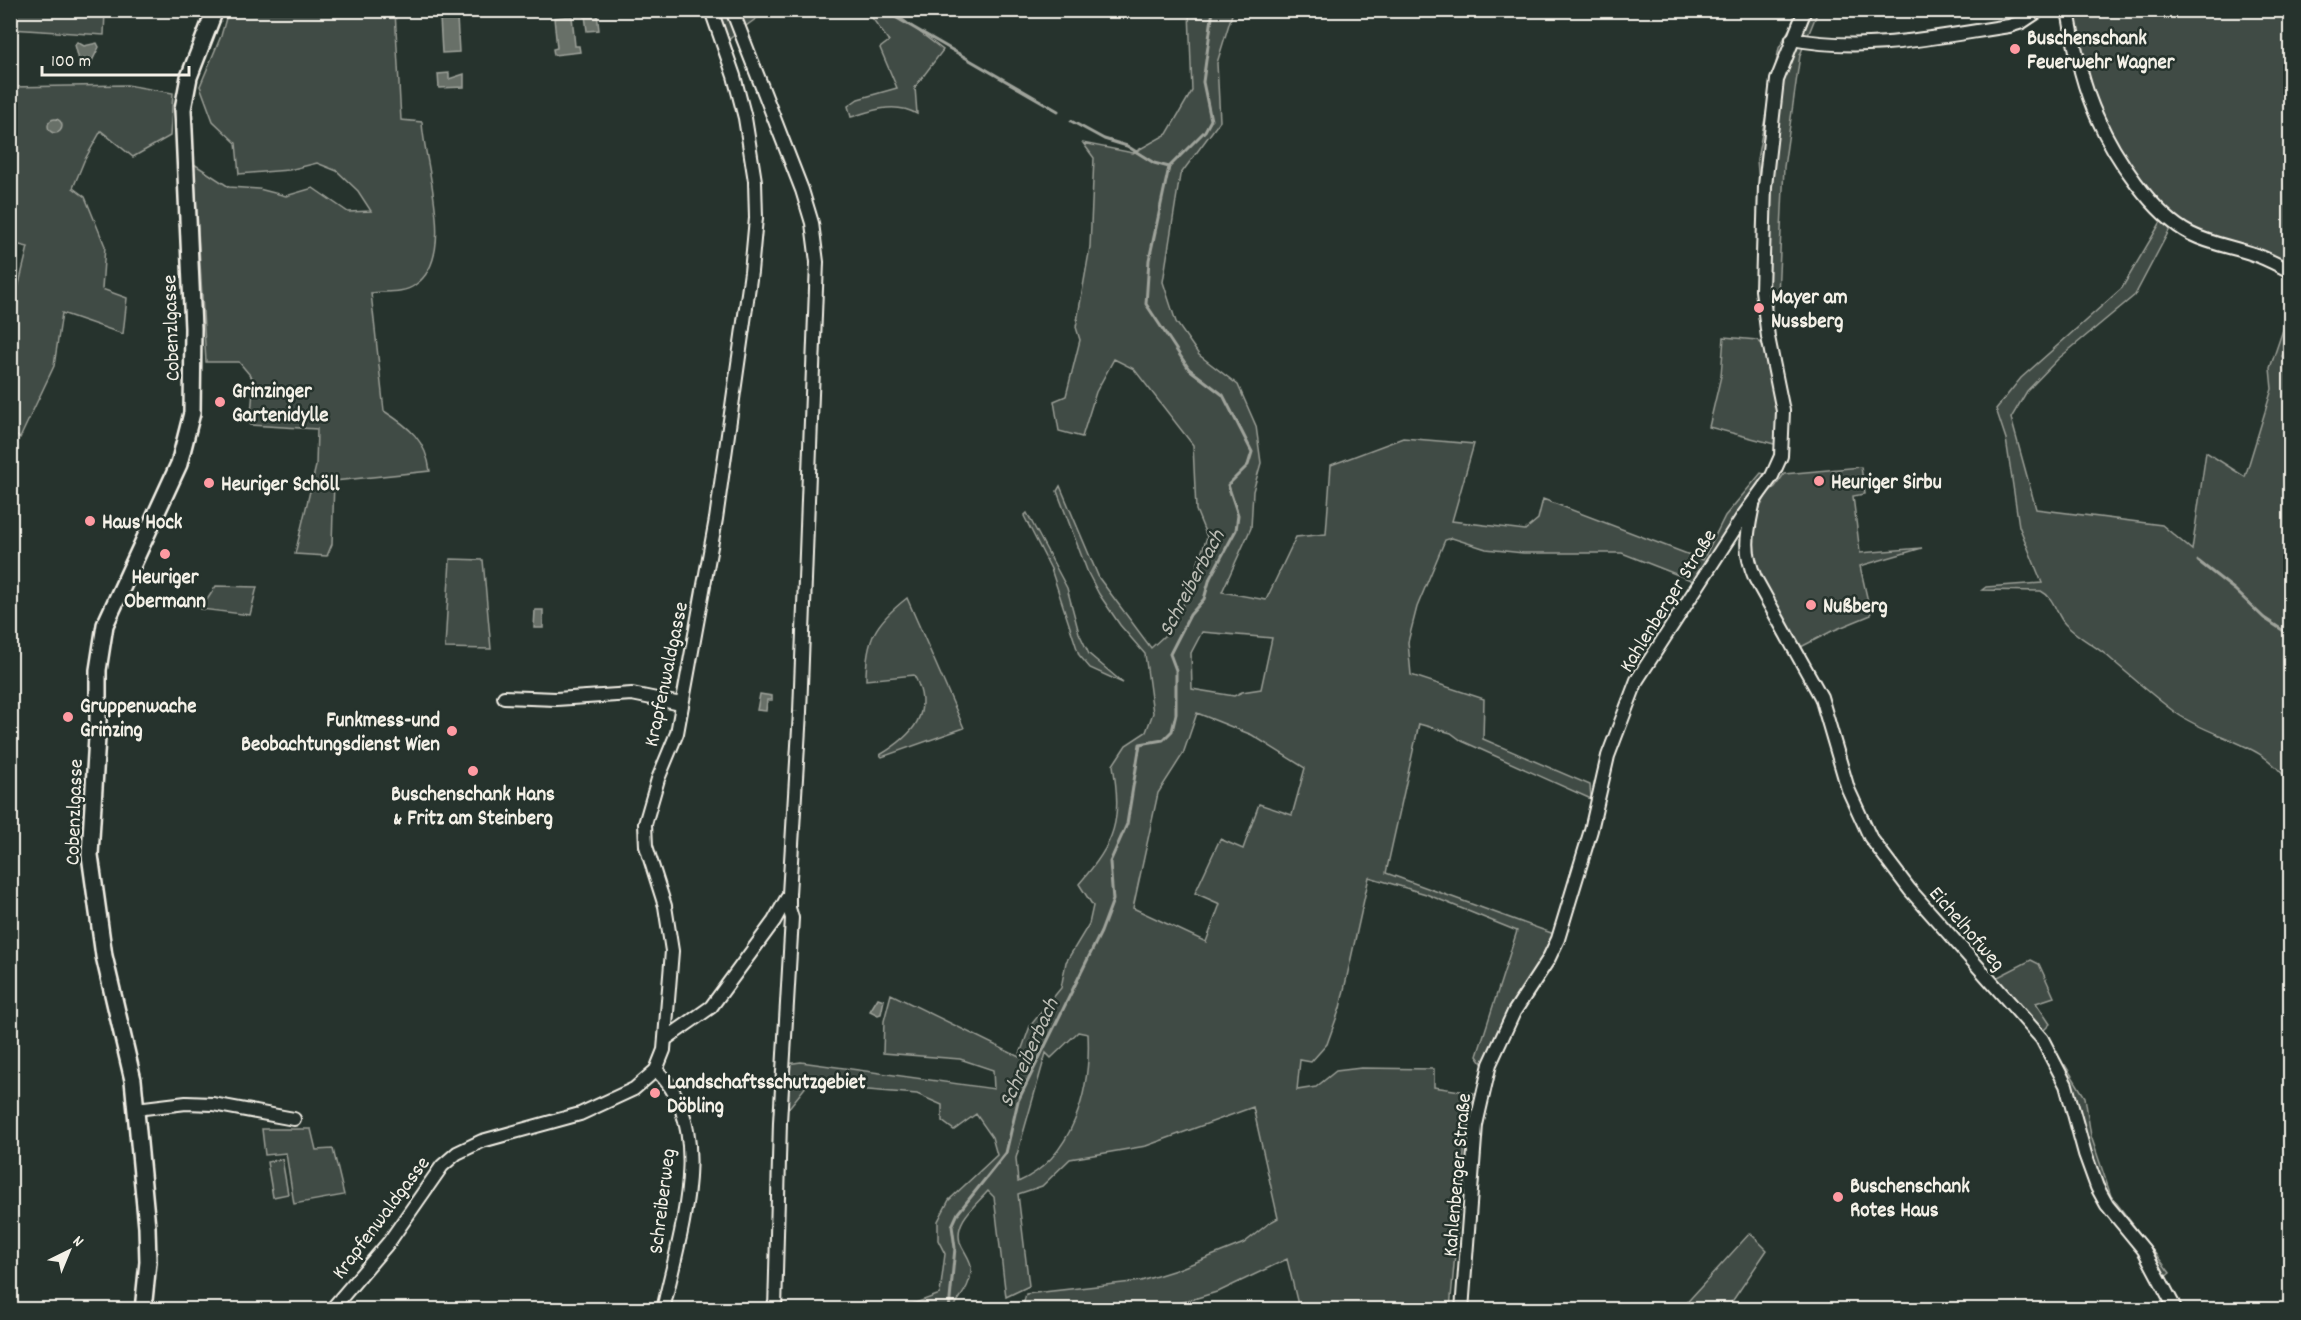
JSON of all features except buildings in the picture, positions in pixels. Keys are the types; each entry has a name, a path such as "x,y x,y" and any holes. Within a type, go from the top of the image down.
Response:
{"street":[{"name":"Cobenzlgasse","path":"143,1310 148,1250 136,1108 131,1068 104,956 90,855 98,720 98,669 109,611 179,464 190,423 193,400 193,328 183,109 189,77 215,10"},
{"name":"Krapfenwaldgasse","path":"331,1310 389,1242 438,1171 457,1153 482,1141 580,1113 634,1089 656,1070 667,1038 671,942 665,906 646,846 645,824 658,779 674,743 730,429 756,218 755,182 745,118 734,76 711,10"},
{"path":"732,10 802,190 812,223 817,262 801,688 789,894 792,918 780,1122 775,1310"},
{"name":"Kahlenberger Straße","path":"1462,1310 1472,1161 1478,1110 1486,1076 1514,1012 1548,960 1558,939 1591,830 1608,756 1637,680 1776,470 1781,456 1784,435 1783,411 1765,315 1763,225 1774,97 1780,70 1805,10"},
{"path":"1792,39 1827,45 1871,46 2009,26 2022,22 2040,10"},
{"path":"2068,10 2086,84 2097,117 2120,156 2159,210 2192,234 2262,258 2290,271"},
{"name":"Eichelhofweg","path":"1754,501 1746,542 1747,560 1755,579 1821,697 1848,789 1864,826 1910,890 2042,1039 2066,1084 2085,1154 2097,1187 2107,1205 2144,1250 2176,1310"},
{"path":"1719,555 1726,551 1734,551 1747,560"},
{"path":"504,697 556,699 632,694 681,704"},
{"path":"667,1038 702,1016 716,1001 777,916 789,894"},
{"name":"Schreiberweg","path":"656,1070 678,1096 686,1119 689,1143 685,1205 663,1310"},
{"path":"136,1108 186,1103 213,1104 294,1119"}],"shaded area":[{"path":"10,11 105,11 104,35 11,29"},
{"path":"228,11 395,11 401,120 422,122 435,209 437,232 435,253 428,271 415,285 399,291 371,293 384,411 415,435 425,451 430,471 334,481 332,544 327,556 295,554 316,466 317,429 250,425 254,380 239,362 206,362 194,164 229,187 259,189 286,196 313,188 348,212 371,211 358,191 337,171 317,163 289,170 239,174 236,143 213,121 200,86 221,36"},
{"path":"715,11 728,11 737,33 727,41"},
{"path":"736,11 755,11 757,18 743,28"},
{"path":"867,11 892,11 943,50 915,87 917,114 901,108 893,108 851,117 848,106 858,99 897,88 880,48 889,41"},
{"path":"1189,11 1233,11 1217,63 1220,121 1180,175 1163,282 1176,322 1199,355 1238,385 1256,426 1261,463 1253,491 1251,528 1222,592 1266,600 1296,537 1326,534 1331,465 1403,438 1474,444 1452,521 1525,530 1538,519 1543,499 1703,560 1725,516 1761,473 1768,475 1696,582 1622,553 1523,553 1486,549 1452,538 1445,540 1417,607 1408,642 1411,675 1484,699 1483,739 1590,785 1591,799 1462,741 1451,733 1419,724 1386,873 1554,934 1484,1066 1477,1056 1517,931 1426,894 1369,877 1340,1008 1327,1044 1311,1062 1300,1060 1297,1090 1316,1087 1336,1071 1361,1068 1434,1069 1434,1087 1474,1093 1467,1121 1450,1309 1299,1309 1287,1259 1220,1291 1161,1309 1022,1309 1026,1294 1141,1281 1176,1270 1244,1243 1278,1218 1253,1107 1146,1146 1070,1159 1042,1186 1018,1194 1029,1286 1006,1297 994,1197 988,1191 967,1214 960,1227 960,1242 969,1260 971,1272 966,1288 953,1309 909,1309 910,1305 940,1294 945,1254 938,1240 938,1221 949,1200 997,1155 992,1137 976,1114 954,1130 942,1121 942,1105 917,1094 807,1085 784,1114 787,1064 801,1062 994,1089 993,1070 960,1059 883,1053 884,1021 891,994 1019,1057 1030,1026 1061,988 1066,962 1089,924 1093,906 1079,884 1101,855 1113,829 1117,801 1113,765 1126,745 1146,732 1153,713 1145,654 1120,625 1099,594 1088,573 1057,491 1060,486 1099,578 1151,648 1165,635 1183,605 1207,537 1196,510 1193,445 1134,369 1114,359 1096,392 1082,437 1059,431 1054,401 1066,396 1080,340 1076,327 1090,247 1094,158 1083,143 1133,153 1167,134 1192,91","holes":["1202,632 1272,638 1261,689 1242,692 1234,696 1192,689 1191,653","1197,713 1252,735 1305,768 1292,815 1259,804 1243,849 1220,839 1195,893 1220,904 1206,942 1133,908 1158,793 1183,754","1078,1032 1088,1034 1086,1077 1075,1120 1053,1157 1037,1171 1018,1182 1016,1158 1046,1053 1051,1058"]},
{"path":"1799,11 1818,11 1800,55 1784,167 1778,294 1769,313 1757,159 1779,48"},
{"path":"2063,11 2290,11 2290,264 2260,251 2194,229 2167,211 2171,227 2135,295 2058,359 2027,391 2011,418 2036,509 2162,525 2192,550 2206,452 2245,477 2272,389 2270,368 2290,309 2290,340 2282,356 2290,375 2290,784 2279,770 2252,750 2191,722 2168,707 2106,655 2070,629 2046,594 2041,591 1982,590 1986,587 2042,583 2019,526 2006,439 1996,409 2021,378 2122,288 2162,220 2106,140"},
{"path":"597,13 599,30 587,31 585,15"},
{"path":"572,16 575,46 579,46 580,52 554,55 553,49 557,48 554,18"},
{"path":"457,17 459,52 442,53 440,18"},
{"path":"77,42 84,46 97,43 99,47 89,67 79,60 75,45"},
{"path":"449,73 449,79 464,74 464,87 439,88 438,74"},
{"path":"127,85 173,93 170,136 133,157 101,131 84,161 73,188 85,197 105,246 102,289 127,298 123,334 62,313 54,366 20,438 11,432 10,321 28,247 11,243 10,87"},
{"path":"52,119 58,119 62,126 58,133 52,133 48,129 48,123"},
{"name":"Mayer am Nussberg","path":"1724,337 1757,340 1764,346 1779,419 1778,445 1709,427 1721,376"},
{"path":"1861,467 1865,494 1853,496 1860,553 1922,548 1860,566 1871,615 1799,648 1752,560 1754,520 1768,492 1775,487 1784,474"},
{"path":"1027,513 1067,588 1079,633 1089,654 1123,683 1090,668 1079,655 1051,569 1024,516"},
{"path":"450,559 483,560 491,649 445,648"},
{"path":"216,586 257,587 250,615 201,609"},
{"path":"907,598 964,728 882,757 880,755 902,740 910,731 921,712 920,689 914,675 866,680 868,653 874,633 887,616"},
{"path":"535,610 543,610 543,628 534,628"},
{"path":"760,694 772,696 772,700 767,700 766,711 757,710"},
{"path":"2031,960 2039,964 2054,997 2036,1003 2050,1024 2042,1032 1992,980"},
{"path":"878,998 884,1000 881,1014 878,1015 870,1011"},
{"path":"2061,1064 2065,1065 2085,1097 2091,1136 2111,1196 2170,1273 2164,1278 2101,1189"},
{"path":"262,1129 311,1129 316,1150 333,1149 344,1195 294,1204 286,1153 265,1155"},
{"path":"282,1159 288,1194 273,1197 267,1162"},
{"path":"1750,1233 1767,1250 1727,1309 1681,1309"}],"waterway":[{"path":"883,10 1058,111"},
{"name":"Schreiberbach","path":"949,1310 955,1248 952,1226 958,1213 1006,1153 1018,1101 1101,932 1113,900 1110,862 1127,824 1140,744 1163,740 1172,731 1176,714 1176,670 1170,654 1190,615 1204,599 1210,578 1236,530 1238,515 1228,485 1248,465 1252,452 1223,395 1189,369 1146,304 1149,260 1169,167 1205,131 1211,120 1203,82 1213,10"},
{"path":"1071,121 1104,139 1127,146 1154,163 1169,167"},
{"path":"2198,561 2235,590 2264,618 2290,635"}],"place":[{"name":"Buschenschank Feuerwehr Wagner","path":"2015,49"},
{"name":"Mayer am Nussberg","path":"1759,308"},
{"name":"Grinzinger Gartenidylle","path":"220,402"},
{"name":"Heuriger Sirbu","path":"1819,481"},
{"name":"Heuriger Schöll","path":"209,483"},
{"name":"Haus Hock","path":"90,521"},
{"name":"Heuriger Obermann","path":"165,554"},
{"name":"Nußberg","path":"1811,605"},
{"name":"Gruppenwache Grinzing","path":"68,717"},
{"name":"Funkmess-und Beobachtungsdienst Wien","path":"452,731"},
{"name":"Buschenschank Hans & Fritz am Steinberg","path":"473,771"},
{"name":"Landschaftsschutzgebiet Döbling","path":"655,1093"},
{"name":"Buschenschank Rotes Haus","path":"1838,1197"}]}
